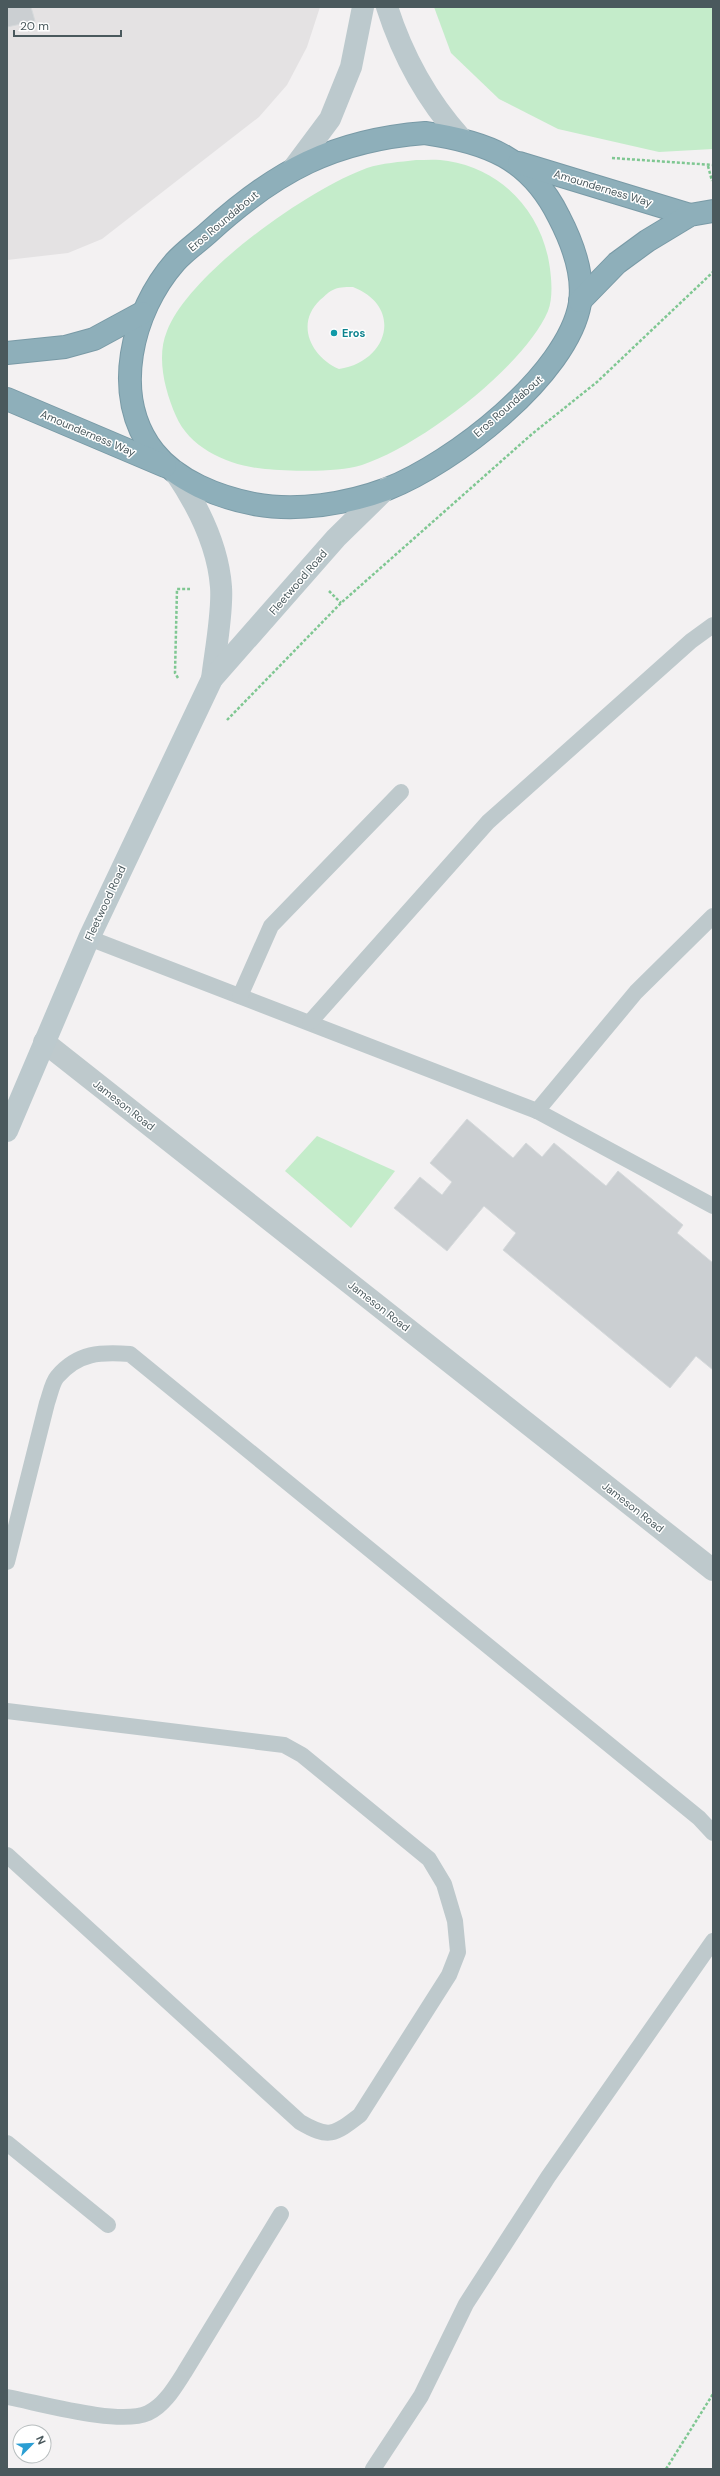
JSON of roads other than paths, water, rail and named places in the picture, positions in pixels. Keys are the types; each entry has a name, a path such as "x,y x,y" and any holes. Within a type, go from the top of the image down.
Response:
{"highway":[{"name":"Eros Roundabout","path":"425,133 461,138 486,146 516,162 543,190 562,223 572,247 578,272 580,301 573,326 559,355 543,376 522,397 454,452 420,473 387,488 356,498 326,504 266,506 237,501 209,491 172,470 155,453 145,438 136,417 130,366 142,313 175,263 236,207 292,170 328,152 363,141 425,133"},
{"name":"Amounderness Way","path":"516,162 690,215"},
{"name":"Amounderness Way","path":"580,301 617,263 647,241 690,215 713,211"},
{"path":"7,353 50,349 94,340 142,313"},
{"name":"Amounderness Way","path":"7,399 172,470"}],"main road":[{"path":"292,170 330,119 351,67 363,7"},
{"path":"387,7 399,42 416,77 439,113 461,138"},
{"name":"Fleetwood Road","path":"172,470 202,517 218,566 222,588 212,679"},
{"name":"Fleetwood Road","path":"7,1131 89,938 212,679 336,538 387,488"}],"street":[{"name":"Jameson Road","path":"44,1042 713,1570"}],"lane":[{"path":"310,1022 488,822 691,641 713,625"},
{"path":"240,996 271,926 401,792"},
{"path":"537,1111 636,992 713,916"},
{"path":"89,938 310,1022 537,1111 713,1206"},
{"path":"7,1562 47,1403 56,1378 76,1360 101,1352 130,1354 699,1818 713,1833"},
{"path":"7,1711 253,1740 284,1745 290,1748 302,1755 380,1816 429,1859 444,1884 455,1921 458,1952 449,1975 360,2115 340,2130 319,2134 300,2122 7,1855"},
{"path":"373,2469 421,2396 470,2297 548,2177 713,1941"},
{"path":"7,2143 108,2225"},
{"path":"7,2397 110,2417 132,2419 149,2413 167,2397 184,2373 281,2214"}],"place":[{"name":"Eros","path":"334,333"}]}
